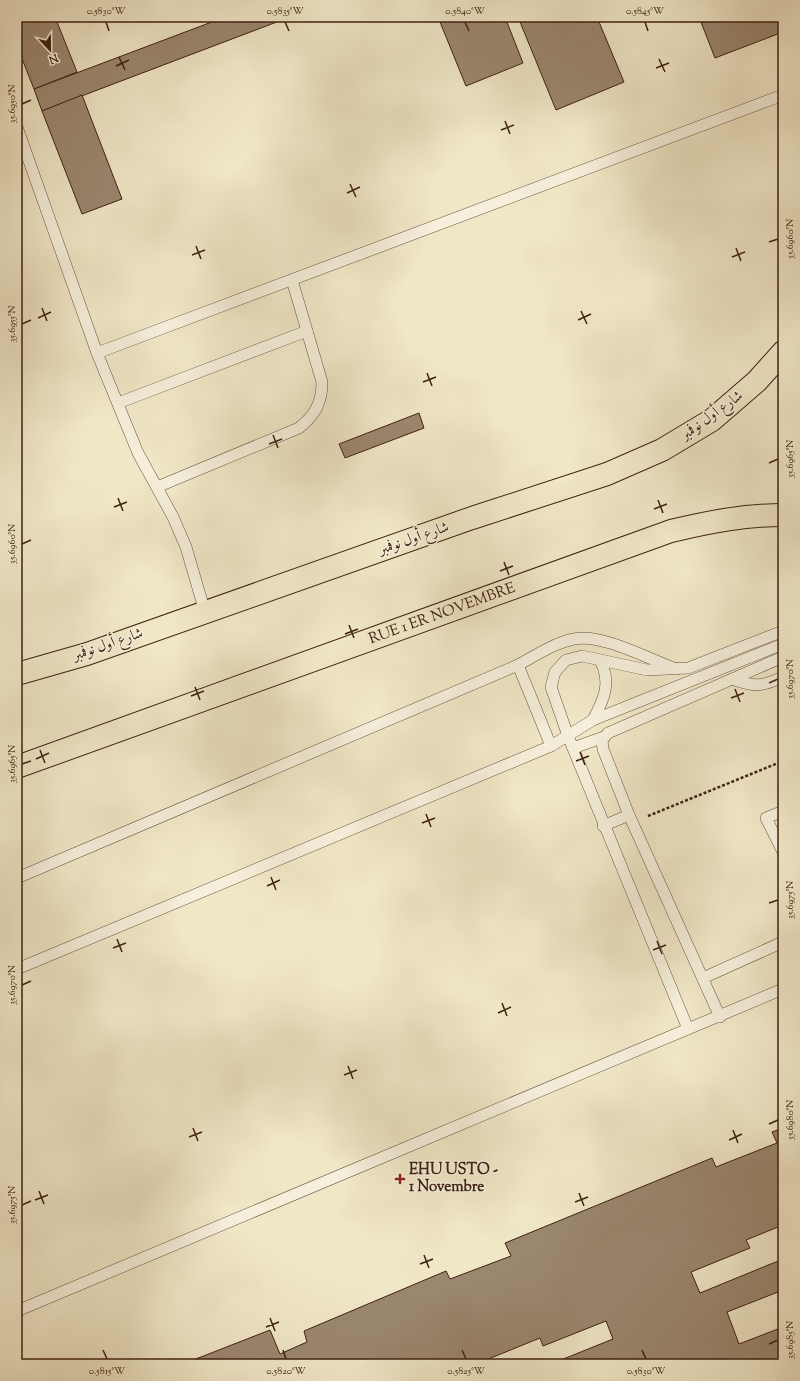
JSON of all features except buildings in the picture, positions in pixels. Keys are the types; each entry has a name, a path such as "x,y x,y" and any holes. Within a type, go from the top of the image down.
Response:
{"main road":[{"name":"شارع أول نوفمبر","path":"17,674 86,654 472,518 607,474 662,450 712,420 757,381 783,352"},
{"name":"RUE 1 ER NOVEMBRE","path":"17,767 671,531 715,520 754,515 783,515"}],"lane":[{"path":"97,353 783,95"},
{"path":"17,127 97,353 138,453 157,487 186,547 204,612"},
{"path":"157,487 299,428 310,419 318,408 322,396 322,382 292,280"},
{"path":"118,403 307,331"},
{"path":"688,1029 603,826 568,736 551,687 555,672 566,660 574,657 590,657 647,670 676,669 703,663 783,631"},
{"path":"17,878 518,665 566,641 591,638 676,669"},
{"path":"17,969 551,746 593,720 783,644"},
{"path":"573,748 604,737 608,733 783,657"},
{"path":"593,720 604,698 606,690 606,675 600,660"},
{"path":"518,665 551,746"},
{"path":"732,680 747,685 760,686 783,677"},
{"path":"604,737 602,740 603,749 631,819 720,1017"},
{"path":"783,810 766,818 783,852"},
{"path":"603,826 631,819"},
{"path":"703,978 783,942"},
{"path":"17,1311 688,1029 720,1017 783,989"}],"path":[{"path":"631,819 783,761"}],"place":[{"name":"EHU USTO - 1 Novembre","path":"400,1179"}]}
